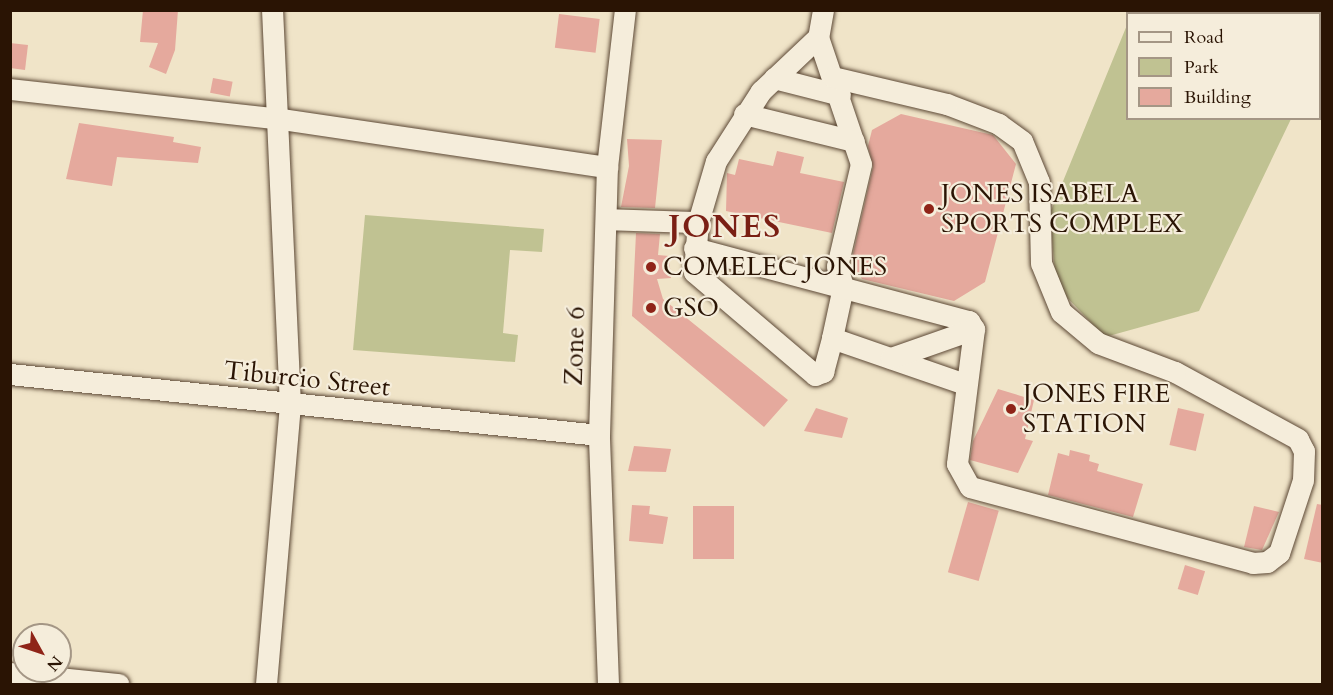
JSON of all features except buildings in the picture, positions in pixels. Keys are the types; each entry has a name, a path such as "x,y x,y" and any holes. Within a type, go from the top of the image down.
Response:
{"street":[{"path":"266,684 290,405 281,119 272,10"},
{"name":"Zone 6","path":"608,684 599,435 607,167 626,10"},
{"path":"818,38 774,78 744,114 716,161 698,222 694,248 694,272 709,289 815,375 823,372 832,338 843,287 837,266 861,164 818,38 824,10"},
{"path":"694,248 965,318 974,329 964,384 957,464 969,487 1253,563 1273,559 1287,539 1303,480 1304,451 1298,439 1175,372 1098,343 1061,312 1041,263 1039,182 1022,141 999,124 947,104 774,78"},
{"path":"10,89 281,119 607,167"},
{"path":"744,114 854,141"},
{"path":"606,219 698,222"},
{"path":"891,358 974,329"},
{"path":"832,338 964,384"},
{"name":"Tiburcio Street","path":"10,374 290,405 599,435"},
{"path":"10,673 118,684"}],"green space":[{"path":"1133,11 1322,11 1321,54 1321,12"},
{"path":"1126,27 1126,120 1291,120 1199,311 1105,337 1056,286 1050,213"},
{"path":"365,215 544,229 542,252 510,250 503,333 518,335 515,362 353,350"}],"place":[{"name":"JONES ISABELA SPORTS COMPLEX","path":"929,209"},
{"name":"COMELEC JONES","path":"651,267"},
{"name":"GSO","path":"651,308"},
{"name":"JONES FIRE STATION","path":"1011,409"}],"district":[{"name":"JONES","path":"725,227"}]}
